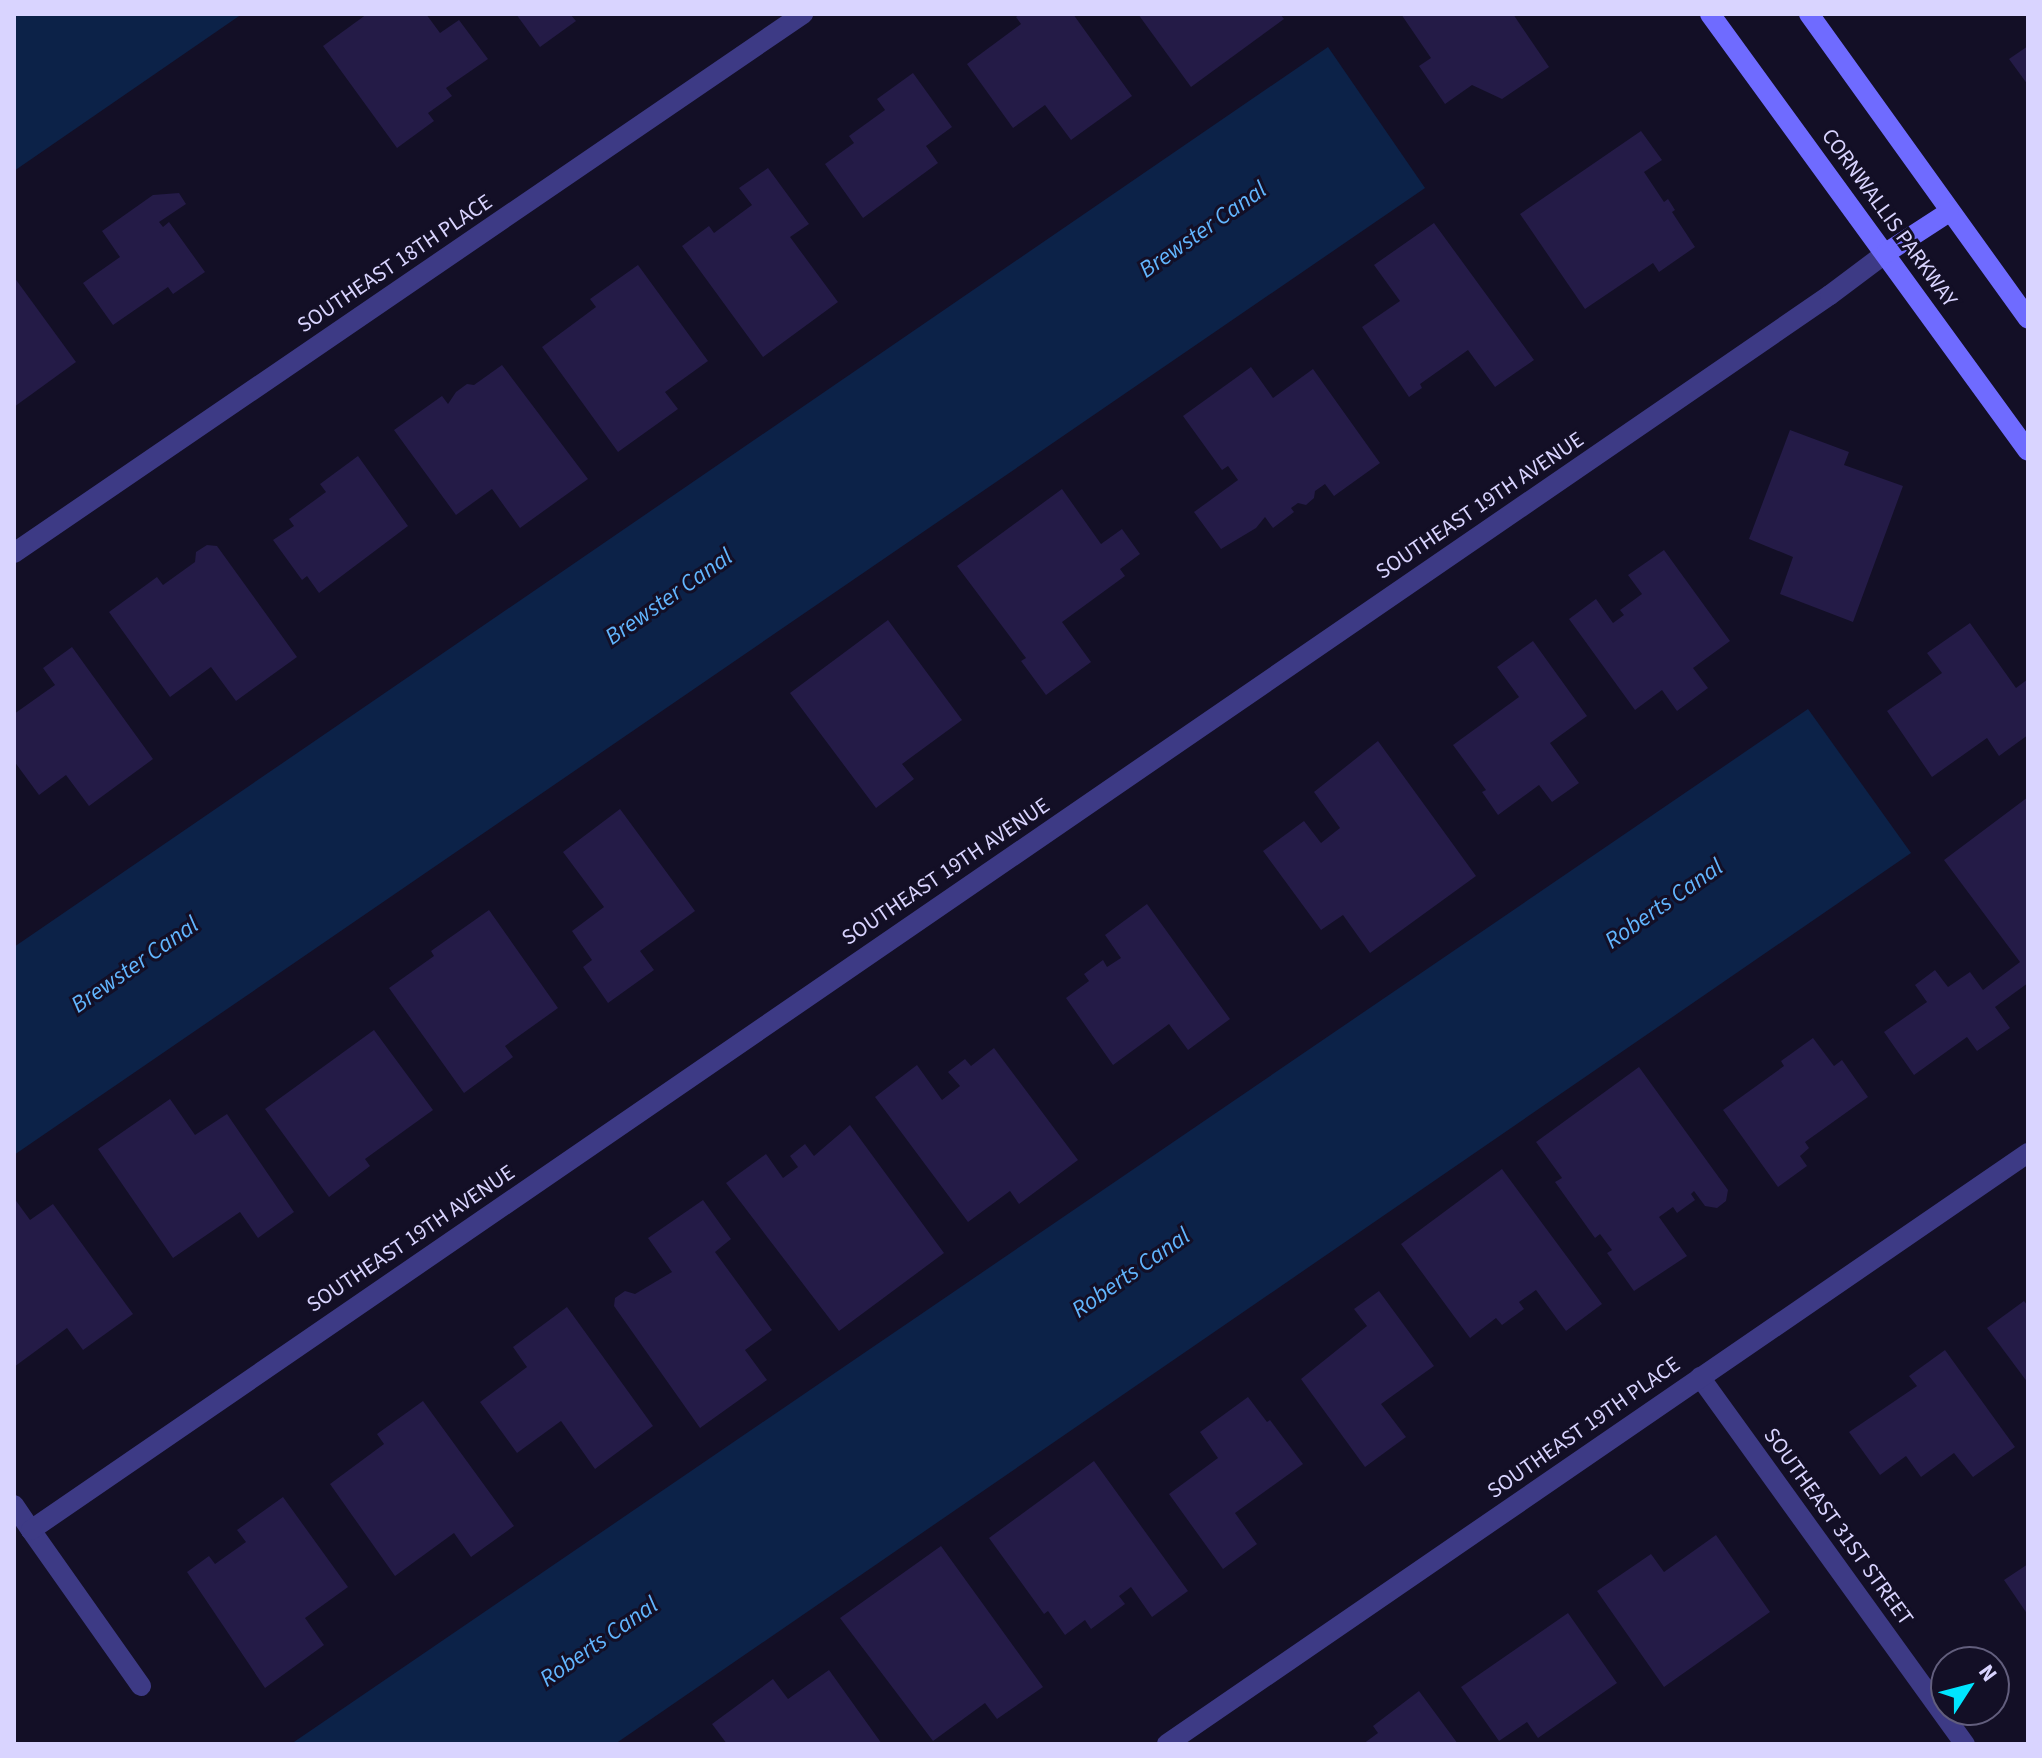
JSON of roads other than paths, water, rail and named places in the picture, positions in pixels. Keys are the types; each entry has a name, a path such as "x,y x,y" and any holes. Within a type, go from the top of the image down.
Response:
{"street":[{"name":"SOUTHEAST 18TH PLACE","path":"14,553 803,14"},
{"name":"CORNWALLIS PARKWAY","path":"1710,14 2028,451"},
{"path":"1809,14 2028,319"},
{"path":"1886,253 1949,212"},
{"name":"SOUTHEAST 19TH AVENUE","path":"31,1530 1830,295 1886,253"},
{"name":"SOUTHEAST 19TH PLACE","path":"1180,1740 1700,1377 2028,1153"},
{"name":"SOUTHEAST 31ST STREET","path":"1700,1377 1965,1744"},
{"path":"14,1505 141,1686"}],"water":[{"path":"14,14 242,14 14,171"},
{"name":"Brewster Canal","path":"1328,47 1425,188 14,1155 14,947"},
{"name":"Roberts Canal","path":"1808,709 1911,853 615,1744 291,1744"}]}
